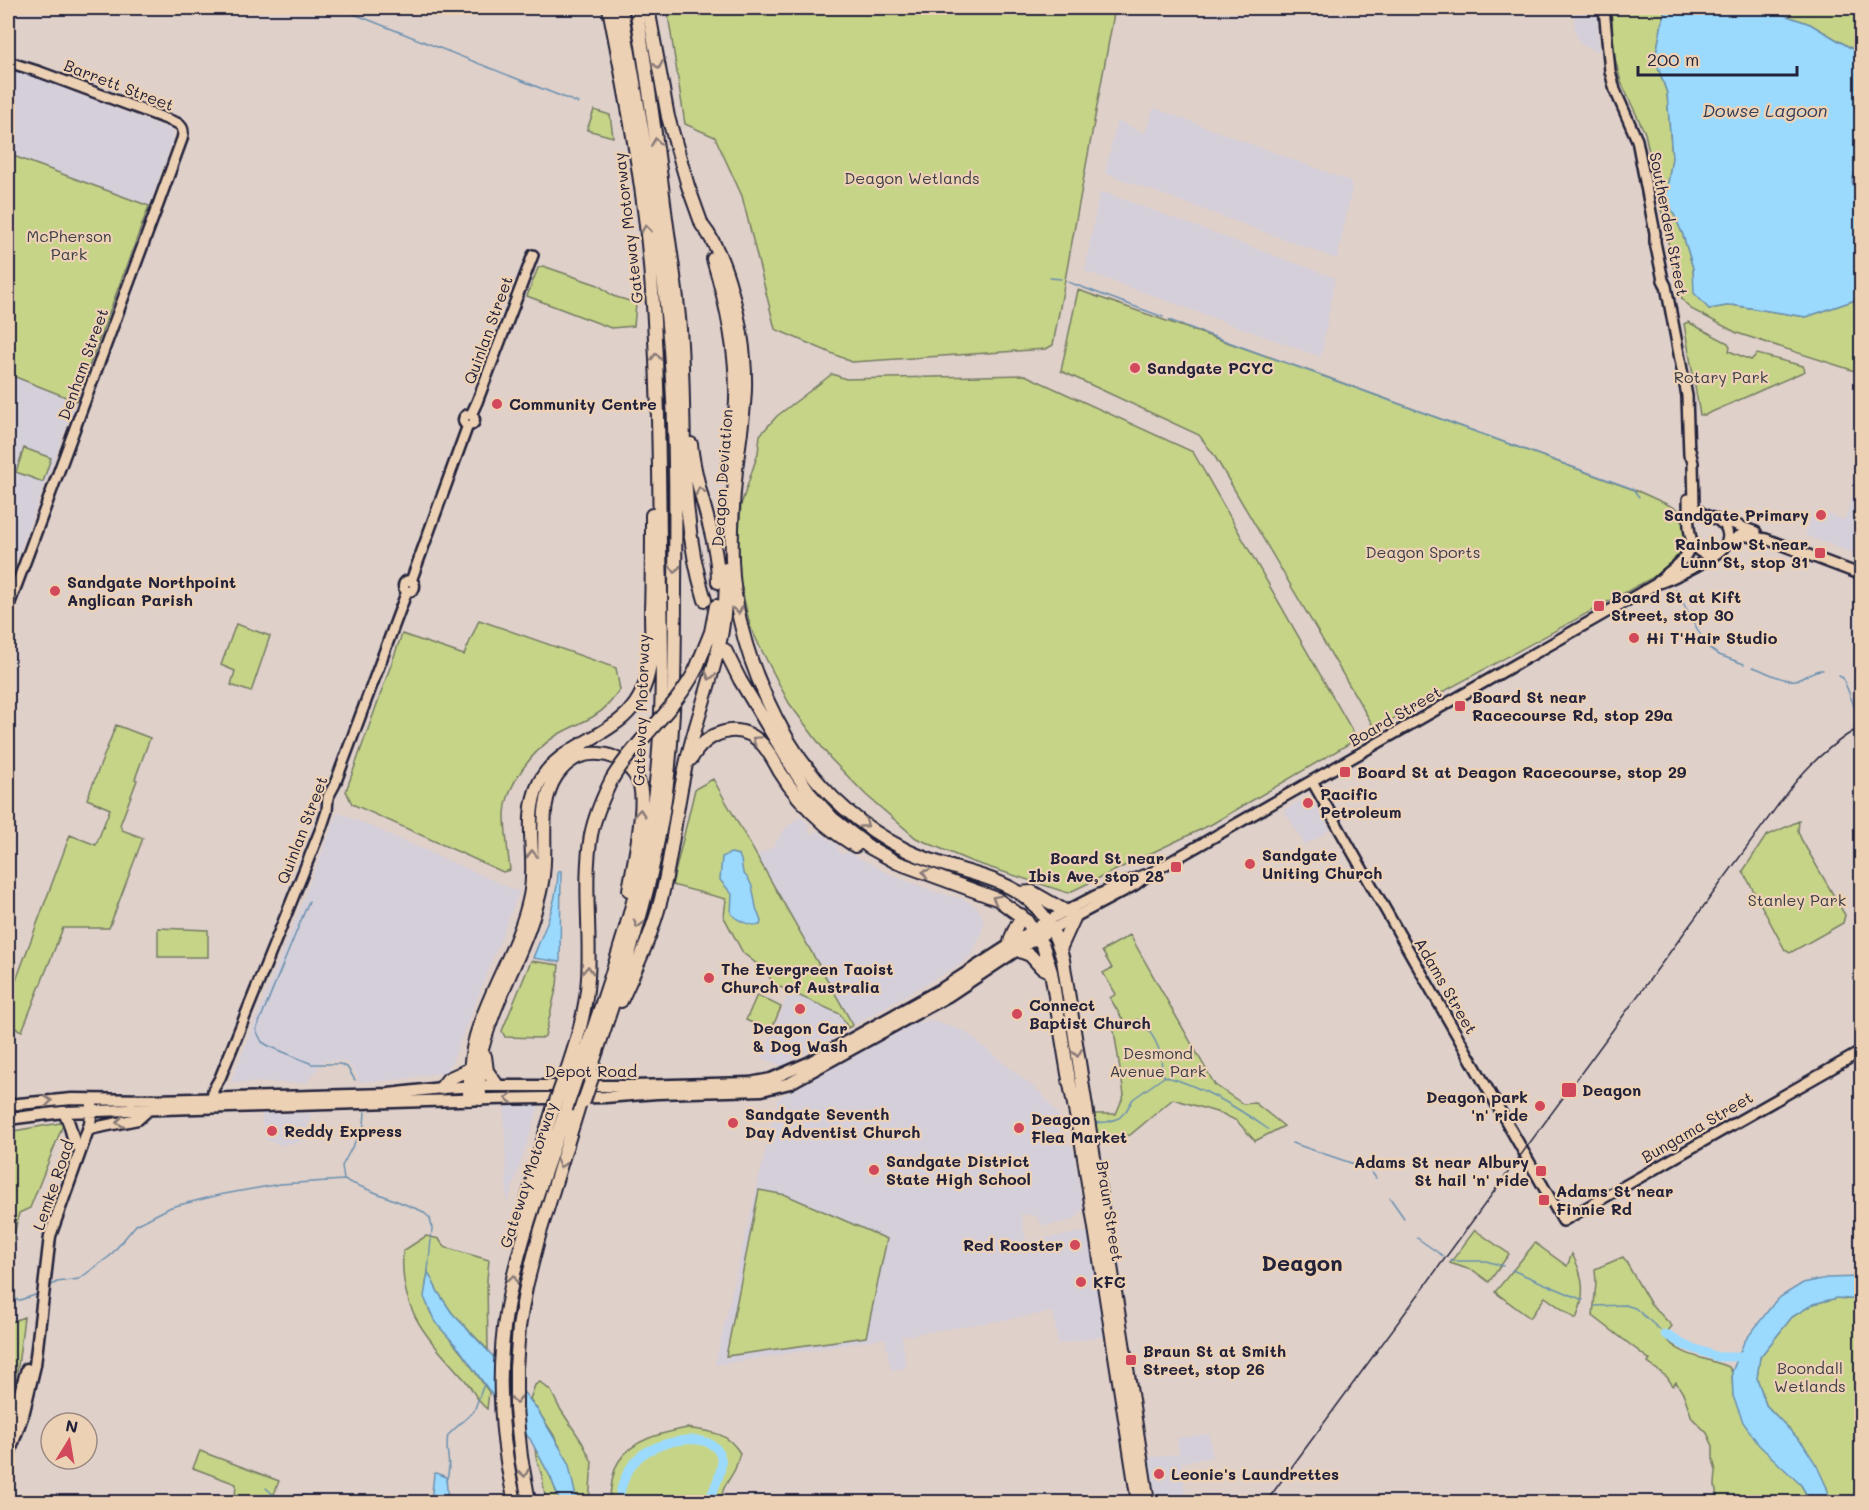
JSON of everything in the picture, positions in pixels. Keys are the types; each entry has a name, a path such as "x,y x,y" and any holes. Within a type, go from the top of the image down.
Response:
{"highway":[{"name":"Gateway Motorway","path":"581,1076 639,880 656,784 661,724 658,406 654,308 645,220 628,104 609,8"},
{"name":"Gateway Motorway","path":"515,1503 502,1424 501,1381 507,1308 524,1238 569,1108 631,950 652,871 667,789 672,743 675,689 676,489 668,316 652,191 621,8"},
{"name":"Deagon Deviation","path":"636,8 669,239 681,348 687,512 694,557 705,600"},
{"name":"Deagon Deviation","path":"648,8 668,117 688,186 702,225 710,234 720,256 735,300 744,361 744,414 736,470 732,558 736,600 753,664 796,752 817,780 863,824 923,858 993,879 1019,893 1034,906 1049,925"},
{"path":"581,1076 612,1023 658,909 669,864 677,803 720,641 723,621 726,574 726,495 736,398 729,323 722,289 702,225"},
{"path":"581,1076 580,1028 586,996 588,958 588,865 592,833 600,804 629,752 678,698 705,652 713,625 718,580 714,543 693,462 681,348"},
{"path":"474,1093 470,1069 472,1052 480,1025 528,904 533,876 532,805 540,782 560,758 620,720 632,708 645,686 650,666 651,644 652,422 658,406"},
{"path":"725,650 740,680 796,773 811,795 833,819 884,856 997,899 1020,915 1036,933"},
{"path":"685,770 699,747 712,736 726,731 751,736 762,744 790,787 815,815 847,841 865,852 884,856"},
{"path":"474,1093 480,1058 494,1015 537,907 544,866 544,815 549,790 558,774 568,762 575,758 590,754 606,754 619,760 634,774 640,788 638,837 624,912 628,922"},
{"path":"1019,893 1032,892 1070,914 1060,949"},
{"path":"1020,915 1011,935 1014,946 1030,955 1041,967 1051,972"},
{"name":"Braun Street","path":"1049,925 1060,949 1065,975 1148,1503"},
{"name":"Braun Street","path":"1036,933 1046,952 1051,972 1084,1154 1138,1503"},
{"path":"484,1049 487,1071 496,1085"},
{"path":"441,1088 448,1079 470,1069"},
{"name":"Gateway Motorway","path":"529,1503 519,1443 516,1395 521,1310 551,1195 569,1108"}],"main road":[{"name":"Depot Road","path":"8,1119 63,1112 148,1110 389,1094 441,1088 474,1093 496,1085 633,1086 750,1083 771,1079 808,1063 943,988 1049,925"},
{"name":"Depot Road","path":"8,1106 56,1100 90,1099 213,1099 231,1103 474,1093 595,1098 774,1088 790,1083 948,996 1014,946"},
{"name":"Lemke Road","path":"8,1432 25,1377 37,1316 44,1257 55,1220 89,1129 90,1099"},
{"path":"89,1129 138,1119 148,1110"},
{"path":"63,1112 70,1124 76,1145"},
{"name":"Lemke Road","path":"44,1257 42,1240 48,1218 89,1112"},
{"name":"Lemke Road","path":"8,1457 29,1395 37,1350 37,1316"}],"street":[{"name":"Southerden Street","path":"1604,8 1610,71 1615,90 1637,140 1655,242 1666,286 1687,396 1691,537"},
{"name":"Barrett Street","path":"8,56 40,72"},
{"name":"Barrett Street","path":"8,63 40,72 177,123 183,131"},
{"name":"Denham Street","path":"8,608 163,192 183,131"},
{"name":"Quinlan Street","path":"213,1099 213,1090 220,1078 322,826 327,811 328,797 407,591 412,591 414,588 411,580 468,425 474,422 474,417 471,415 533,255"},
{"name":"Southerden Street","path":"1690,450 1694,463 1694,506 1708,518"},
{"path":"1721,523 1727,532 1724,548 1714,554 1700,553 1693,546 1691,537 1696,524 1708,518 1756,532 1766,539"},
{"path":"1726,543 1741,535 1766,539 1862,575"},
{"name":"Board Street","path":"1656,584 1686,558 1690,549 1691,537"},
{"name":"Board Street","path":"1049,925 1134,878 1149,874 1656,584 1669,580 1714,554"},
{"name":"Adams Street","path":"1312,781 1554,1206"},
{"name":"Bungama Street","path":"1554,1206 1563,1221 1862,1051"},
{"path":"220,1078 222,1089 231,1103"}],"shaded area":[{"path":"1573,8 1597,16 1599,49 1597,51 1581,44 1576,35"},
{"path":"8,67 172,130 174,137 149,206 8,154"},
{"path":"1154,108 1350,181 1352,188 1337,259 1105,173 1117,121 1145,133"},
{"path":"1103,192 1335,278 1321,357 1085,271 1099,194"},
{"path":"8,374 76,401 8,582"},
{"name":"Sandgate Primary","path":"1861,475 1861,556 1805,535 1815,509 1844,520"},
{"path":"1309,796 1330,830 1305,845 1284,810"},
{"path":"338,812 519,892 448,1072 394,1080 359,1082 357,1075 344,1061 324,1061 306,1083 231,1082"},
{"path":"799,817 811,826 807,829 813,835 818,831 839,847 837,848 841,855 848,852 889,874 938,893 963,899 977,907 984,920 981,935 970,956 959,965 853,1025 756,856 773,847 784,830"},
{"path":"790,991 840,1014 848,1028 783,1066 762,1058"},
{"name":"Sandgate District State High School","path":"929,1020 964,1031 1042,1094 1061,1119 1059,1123 1060,1140 1073,1147 1083,1209 1074,1220 1043,1226 1036,1216 1021,1214 1026,1241 1085,1232 1089,1234 1104,1336 1058,1344 1053,1312 902,1336 906,1368 891,1370 885,1338 715,1365 778,1098 913,1024"},
{"path":"505,1106 539,1106 507,1204 504,1112"},
{"path":"311,1113 304,1137 300,1142 280,1145 267,1140 263,1132 262,1114"},
{"path":"1209,1434 1212,1457 1181,1462 1186,1502 1154,1502 1147,1458 1179,1454 1177,1438"}],"green space":[{"name":"Deagon Wetlands","path":"667,8 1115,8 1053,345 1046,349 852,362 775,329 742,196 715,137 685,124"},
{"path":"1611,8 1665,8 1655,59 1667,93 1672,158 1666,196 1683,235 1693,268 1695,293 1709,309 1732,305 1806,317 1861,298 1861,373 1737,333 1691,309 1682,299 1645,133 1621,82 1614,55"},
{"path":"1764,8 1861,8 1861,54 1810,24"},
{"path":"594,110 610,115 613,137 587,130"},
{"name":"McPherson Park","path":"8,154 149,206 76,401 8,374"},
{"path":"543,266 598,285 613,296 636,303 634,326 611,328 527,296 538,268"},
{"name":"Deagon Sports","path":"1078,290 1318,374 1640,492 1682,511 1684,530 1681,552 1659,574 1375,729 1214,455 1199,435 1061,371"},
{"name":"Rotary Park","path":"1688,322 1728,343 1729,351 1751,360 1757,354 1803,366 1805,371 1705,415 1700,415 1684,324"},
{"path":"832,374 846,379 1025,375 1193,452 1357,739 1212,824 1068,893 970,861 916,838 866,795 830,758 789,703 750,626 740,580 738,542 741,505 758,453 760,435 777,416"},
{"path":"24,448 51,458 43,482 16,472"},
{"path":"479,620 616,668 620,690 598,714 562,732 548,742 522,769 507,803 505,821 510,870 503,872 352,804 346,791 402,634 464,655"},
{"path":"236,624 270,636 251,692 231,685 235,671 221,665"},
{"path":"116,725 150,738 120,825 122,830 143,838 109,928 63,928 22,1031 8,1025 8,1002 70,835 96,845 110,809 87,799"},
{"path":"713,779 853,1025 848,1028 840,1014 773,984 767,972 743,953 724,917 726,899 672,885 695,789"},
{"name":"Stanley Park","path":"1799,821 1798,831 1801,839 1845,915 1843,923 1790,953 1785,950 1743,871 1766,836"},
{"path":"158,928 208,930 208,957 158,957"},
{"name":"Desmond Avenue Park","path":"1130,935 1215,1085 1243,1104 1255,1103 1284,1126 1255,1141 1237,1121 1223,1114 1173,1099 1130,1135 1098,1140 1094,1114 1116,1114 1124,1095 1113,1024 1124,1022 1110,998 1116,994 1103,973 1112,968 1102,951"},
{"path":"531,961 559,965 557,985 545,1036 542,1038 505,1037 502,1031"},
{"path":"757,995 781,1007 771,1031 746,1020"},
{"path":"60,1123 63,1125 30,1208 19,1213 8,1261 8,1132"},
{"path":"759,1190 786,1195 887,1239 866,1337 726,1356"},
{"path":"1475,1230 1509,1254 1489,1282 1474,1271 1450,1263"},
{"path":"426,1236 439,1239 444,1247 489,1260 488,1350 452,1313 428,1273 426,1286 426,1298 432,1316 489,1392 487,1409 428,1336 411,1307 403,1272 403,1251"},
{"path":"1535,1243 1567,1266 1572,1254 1579,1270 1582,1286 1581,1302 1576,1319 1545,1297 1530,1318 1495,1292"},
{"path":"1623,1257 1650,1303 1672,1326 1664,1336 1670,1343 1686,1353 1729,1367 1732,1372 1733,1396 1801,1485 1808,1497 1807,1502 1718,1502 1713,1446 1707,1433 1692,1418 1684,1395 1676,1382 1673,1386 1667,1377 1648,1363 1650,1360 1593,1316 1595,1269"},
{"name":"Boondall Wetlands","path":"1837,1298 1861,1300 1861,1502 1830,1502 1827,1488 1803,1444 1766,1405 1757,1378 1760,1357 1792,1317 1813,1304"},
{"path":"24,1317 18,1366 8,1409 8,1323"},
{"path":"540,1382 551,1391 592,1462 589,1502 577,1502 567,1461 553,1434 530,1399 535,1385"},
{"path":"687,1428 723,1436 740,1453 735,1469 722,1493 723,1502 609,1502 615,1470 625,1453 650,1438"},
{"path":"535,1448 551,1478 560,1502 546,1502"},
{"path":"200,1451 279,1481 271,1502 245,1502 241,1498 235,1498 236,1484 193,1468"}],"water":[{"name":"Dowse Lagoon","path":"1665,8 1764,8 1810,24 1861,54 1861,168 1854,175 1852,182 1859,199 1858,210 1861,213 1861,298 1806,317 1732,305 1709,309 1694,293 1693,268 1683,235 1666,196 1672,158 1667,93 1655,59"},
{"path":"731,853 739,855 743,873 751,884 760,925 744,922 731,913 732,894 720,880 722,857"},
{"path":"558,871 561,871 560,962 533,958 553,904"},
{"path":"428,1272 452,1313 506,1370 537,1409 568,1461 577,1502 560,1502 551,1478 530,1439 503,1410 460,1350 435,1322 424,1297"},
{"path":"1861,1277 1861,1300 1837,1298 1813,1304 1792,1317 1760,1357 1757,1378 1766,1405 1803,1444 1827,1488 1830,1502 1807,1502 1808,1497 1801,1485 1759,1445 1743,1422 1733,1396 1732,1372 1744,1342 1777,1299 1803,1283 1827,1278"},
{"path":"434,1474 446,1477 448,1502 431,1502"}],"waterway":[{"path":"339,8 578,103"},
{"path":"1050,278 1061,279"},
{"path":"1068,282 1163,317"},
{"path":"1169,320 1266,356"},
{"path":"1270,357 1633,489 1639,497"},
{"path":"1676,590 1706,645"},
{"path":"1709,648 1719,655 1744,664"},
{"path":"1753,667 1791,680 1823,670"},
{"path":"1839,676 1843,678 1861,723"},
{"path":"309,901 256,1030 262,1042 269,1046 312,1064 340,1064 347,1067 355,1080"},
{"path":"1137,1019 1149,1031 1158,1046 1164,1076 1218,1098 1268,1129"},
{"path":"1095,1123 1119,1118 1133,1099 1164,1077"},
{"path":"344,1180 342,1166 364,1125 365,1112"},
{"path":"1292,1143 1369,1169 1376,1178"},
{"path":"50,1286 57,1282 79,1279 110,1256 136,1225 171,1207 219,1195 280,1184 344,1180 422,1211 430,1218 432,1229 428,1271"},
{"path":"1390,1198 1404,1218"},
{"path":"1417,1238 1443,1256"},
{"path":"1451,1261 1486,1261 1503,1266"},
{"path":"1512,1270 1583,1300"},
{"path":"8,1298 20,1300 38,1294"},
{"path":"1595,1306 1625,1305 1635,1308 1665,1334"},
{"path":"1665,1334 1684,1345 1718,1357 1748,1357"},
{"path":"446,1481 449,1469 448,1435 474,1411 484,1384"},
{"path":"619,1502 626,1475 638,1458 651,1449 686,1440 708,1443 716,1449 721,1458 720,1474 708,1502"},
{"path":"266,1488 279,1498 305,1495 321,1502"}],"railway":[{"path":"1266,1502 1789,790 1822,754 1862,726"}],"place":[{"name":"Sandgate PCYC","path":"1135,368"},
{"name":"Community Centre","path":"497,404"},
{"name":"Sandgate Primary","path":"1821,515"},
{"name":"Rainbow St near Lunn St, stop 31","path":"1820,553"},
{"name":"Sandgate Northpoint Anglican Parish","path":"55,591"},
{"name":"Board St at Kift Street, stop 30","path":"1599,606"},
{"name":"Hi T'Hair Studio","path":"1634,638"},
{"name":"Board St near Racecourse Rd, stop 29a","path":"1460,706"},
{"name":"Board St at Deagon Racecourse, stop 29","path":"1345,772"},
{"name":"Pacific Petroleum","path":"1308,803"},
{"name":"Sandgate Uniting Church","path":"1250,864"},
{"name":"Board St near Ibis Ave, stop 28","path":"1176,867"},
{"name":"The Evergreen Taoist Church of Australia","path":"709,978"},
{"name":"Deagon Car & Dog Wash","path":"800,1009"},
{"name":"Connect Baptist Church","path":"1017,1014"},
{"name":"Deagon","path":"1569,1090"},
{"name":"Deagon park 'n' ride","path":"1540,1106"},
{"name":"Sandgate Seventh Day Adventist Church","path":"733,1123"},
{"name":"Deagon Flea Market","path":"1019,1128"},
{"name":"Reddy Express","path":"272,1131"},
{"name":"Sandgate District State High School","path":"874,1170"},
{"name":"Adams St near Albury St hail 'n' ride","path":"1541,1171"},
{"name":"Adams St near Finnie Rd","path":"1544,1200"},
{"name":"Red Rooster","path":"1075,1245"},
{"name":"KFC","path":"1081,1282"},
{"name":"Braun St at Smith Street, stop 26","path":"1131,1360"},
{"name":"Leonie's Laundrettes","path":"1159,1474"}],"district":[{"name":"Deagon","path":"1302,1263"}]}
